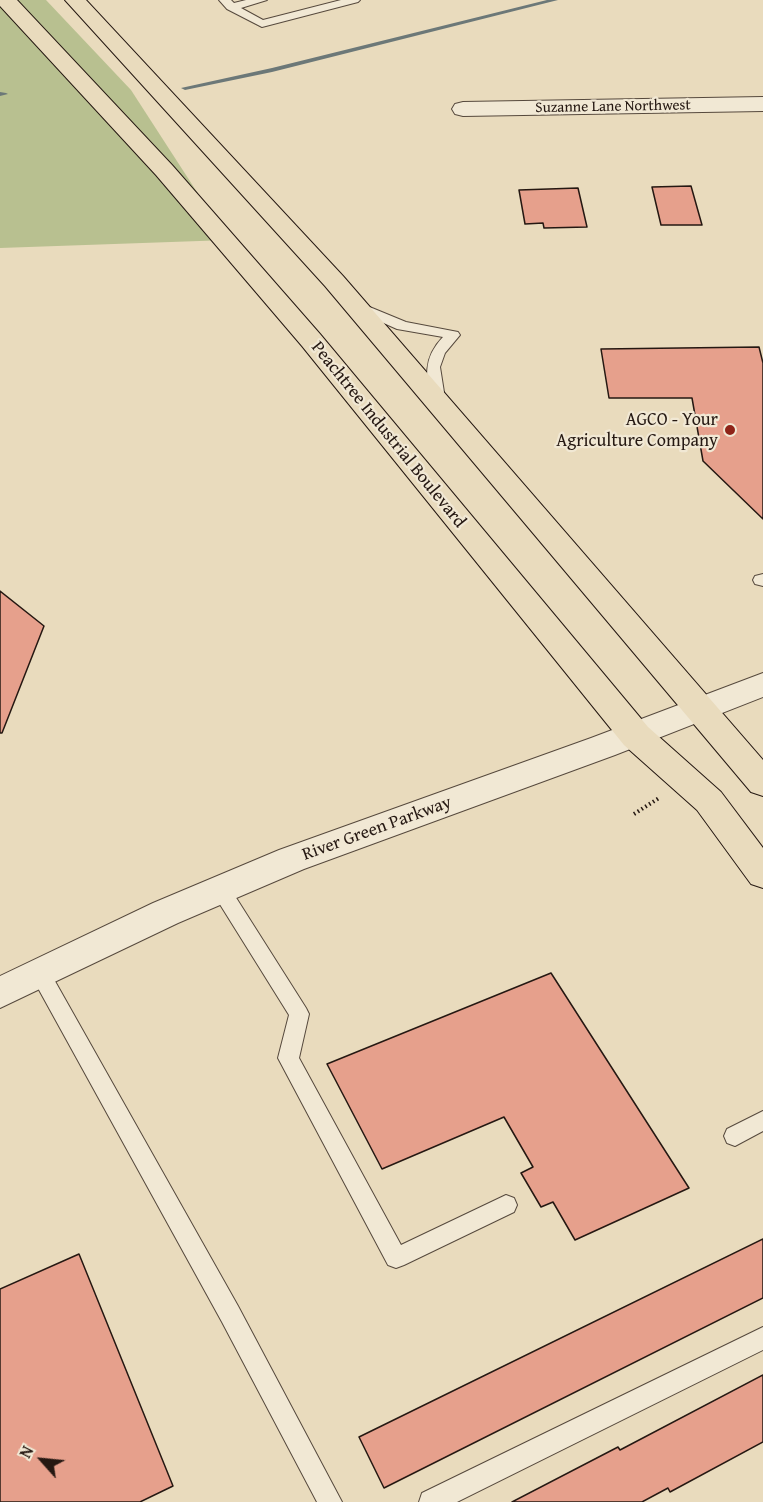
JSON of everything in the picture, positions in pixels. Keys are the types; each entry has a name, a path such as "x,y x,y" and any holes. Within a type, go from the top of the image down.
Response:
{"highway":[{"name":"Peachtree Industrial Boulevard","path":"6,0 164,170 303,331 636,736 709,801 763,874"},
{"path":"75,0 353,304 763,783"}],"street":[{"name":"Suzanne Lane Northwest","path":"463,109 763,104"},
{"name":"River Green Parkway","path":"0,993 124,930 332,844 636,736 763,684"}],"lane":[{"path":"228,4 261,0"},
{"path":"228,4 262,24 354,0"},
{"path":"353,304 402,326 453,335 439,348 431,366 440,405"},
{"path":"221,890 299,1014 288,1058 396,1258 506,1205"},
{"path":"40,973 219,1294 330,1502"},
{"path":"735,1136 763,1120"},
{"path":"431,1502 763,1338"}],"green space":[{"path":"0,0 46,0 131,90 228,240 0,248"}],"building":[{"path":"691,186 702,225 661,225 652,187"},
{"path":"578,188 587,227 544,228 543,223 525,224 519,190"},
{"name":"AGCO - Your Agriculture Company","path":"759,347 763,363 763,519 703,461 692,398 609,398 601,349"},
{"path":"0,591 44,626 2,733 0,733"},
{"path":"551,973 689,1188 575,1240 553,1202 541,1207 521,1173 533,1167 504,1117 382,1169 327,1064"},
{"path":"763,1239 763,1298 384,1488 359,1437"},
{"path":"79,1254 173,1486 140,1502 0,1502 0,1289"},
{"path":"763,1375 763,1442 670,1492 668,1488 642,1502 512,1502 618,1447 620,1450"}],"waterway":[{"path":"185,88 272,70 555,0"}],"place":[{"name":"AGCO - Your Agriculture Company","path":"730,430"}]}
